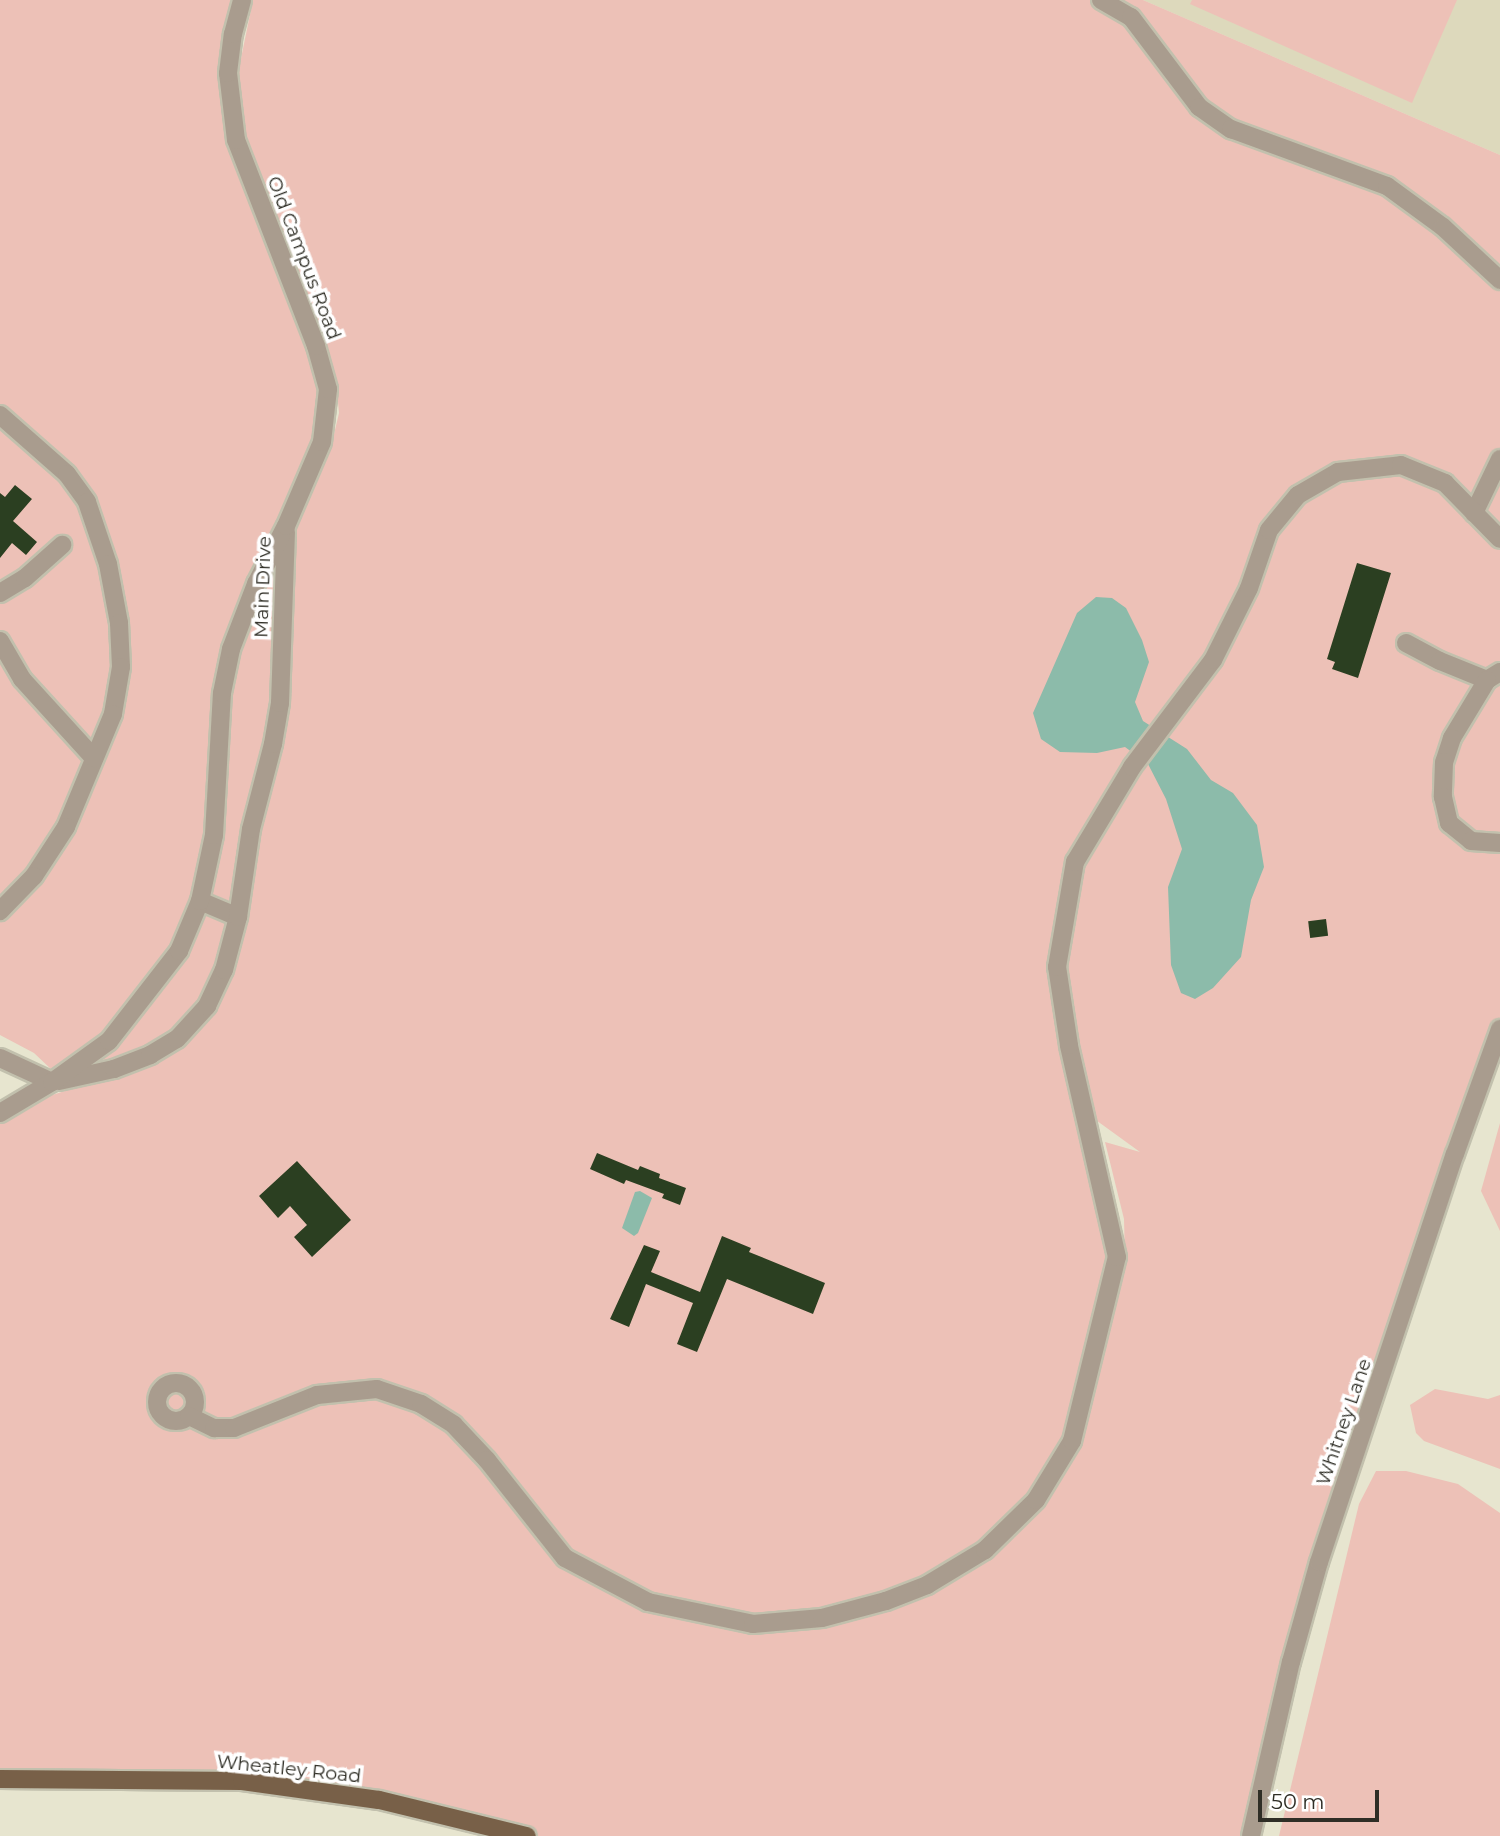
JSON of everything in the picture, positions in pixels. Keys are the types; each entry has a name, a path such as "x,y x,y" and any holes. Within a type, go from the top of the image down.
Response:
{"main road":[{"name":"Wheatley Road","path":"0,1779 242,1781 380,1800 527,1836"}],"street":[{"name":"Old Campus Road","path":"242,0 233,34 228,73 236,140 316,346 328,389 322,442 286,526"},
{"path":"1101,0 1131,17 1199,107 1231,129 1387,186 1443,227 1500,279"},
{"path":"0,911 34,876 66,827 113,714 121,667 119,623 108,564 87,502 75,482 1,417"},
{"path":"1474,513 1500,459"},
{"path":"189,1416 214,1428 234,1428 317,1395 377,1389 421,1404 454,1425 487,1460 565,1558 648,1602 753,1624 822,1618 886,1601 927,1585 985,1550 1036,1500 1072,1441 1117,1257 1069,1045 1057,967 1075,862 1132,767 1213,660 1249,588 1269,530 1298,495 1338,472 1401,465 1445,482 1500,540"},
{"name":"Main Drive","path":"0,1114 52,1082 108,1041 179,951 200,901 215,835 222,693 230,649 256,584 286,526"},
{"name":"Main Drive","path":"52,1082 114,1069 150,1055 177,1039 207,1006 224,970 238,916 251,829 273,744 280,703 286,526"},
{"path":"0,593 25,578 62,545"},
{"path":"0,641 22,679 94,758"},
{"path":"1406,643 1440,661 1493,676 1452,738 1444,762 1443,797 1449,823 1471,841 1500,843"},
{"path":"200,901 238,916"},
{"name":"Whitney Lane","path":"1251,1836 1291,1662 1319,1562 1500,1029"},
{"path":"0,1058 52,1082"}],"shaded area":[{"path":"0,0 234,0 224,32 219,71 223,119 230,146 308,345 320,386 314,437 231,633 211,810 194,903 176,945 149,975 109,1032 53,1071 34,1053 0,1035"},
{"path":"253,0 1143,0 1500,155 1500,1029 1385,1367 1248,1836 521,1836 310,1789 0,1779 0,1124 46,1097 112,1076 211,1013 249,876 293,536 331,447 339,413 336,379 325,341 246,137 238,73","holes":["1082,1110 1140,1152 1105,1142 1124,1219 1125,1259 1079,1441 1044,1505 1014,1538 981,1548 1033,1498 1066,1441 1117,1257"]},
{"path":"1143,0 1500,0 1500,155"},
{"path":"1192,0 1457,0 1412,103 1190,4"},
{"path":"281,543 270,724 236,900 229,904 218,902 210,891 230,674"},
{"path":"1096,597 1112,598 1126,608 1142,640 1149,662 1135,702 1143,721 1187,749 1211,780 1233,793 1257,825 1264,867 1251,900 1241,957 1213,988 1195,999 1181,993 1171,965 1168,887 1182,849 1166,799 1148,764 1125,747 1097,753 1060,752 1041,739 1033,713 1077,613"},
{"path":"205,914 227,922 230,927 208,995 162,1045 72,1075"},
{"path":"1500,1123 1500,1231 1481,1191"},
{"path":"640,1191 652,1198 638,1233 634,1236 622,1228 635,1192"},
{"path":"1435,1389 1488,1399 1500,1395 1500,1469 1424,1441 1416,1433 1410,1405"},
{"path":"1376,1471 1406,1471 1458,1484 1500,1513 1500,1836 1279,1836 1359,1504"}],"building":[{"path":"15,485 32,499 13,521 37,542 26,555 12,543 0,558 0,493 5,497"},
{"path":"1357,563 1391,573 1358,678 1332,669 1335,662 1327,659"},
{"path":"1326,919 1328,936 1310,938 1308,921"},
{"path":"597,1153 638,1170 640,1166 660,1174 659,1178 686,1188 680,1205 662,1198 664,1194 626,1180 624,1184 590,1169"},
{"path":"297,1161 351,1220 312,1257 294,1237 307,1225 290,1206 278,1218 259,1196"},
{"path":"722,1236 751,1248 749,1252 825,1283 813,1314 727,1279 697,1352 677,1344 693,1303 646,1284 629,1327 610,1319 644,1245 660,1251 651,1272 700,1292"}]}
